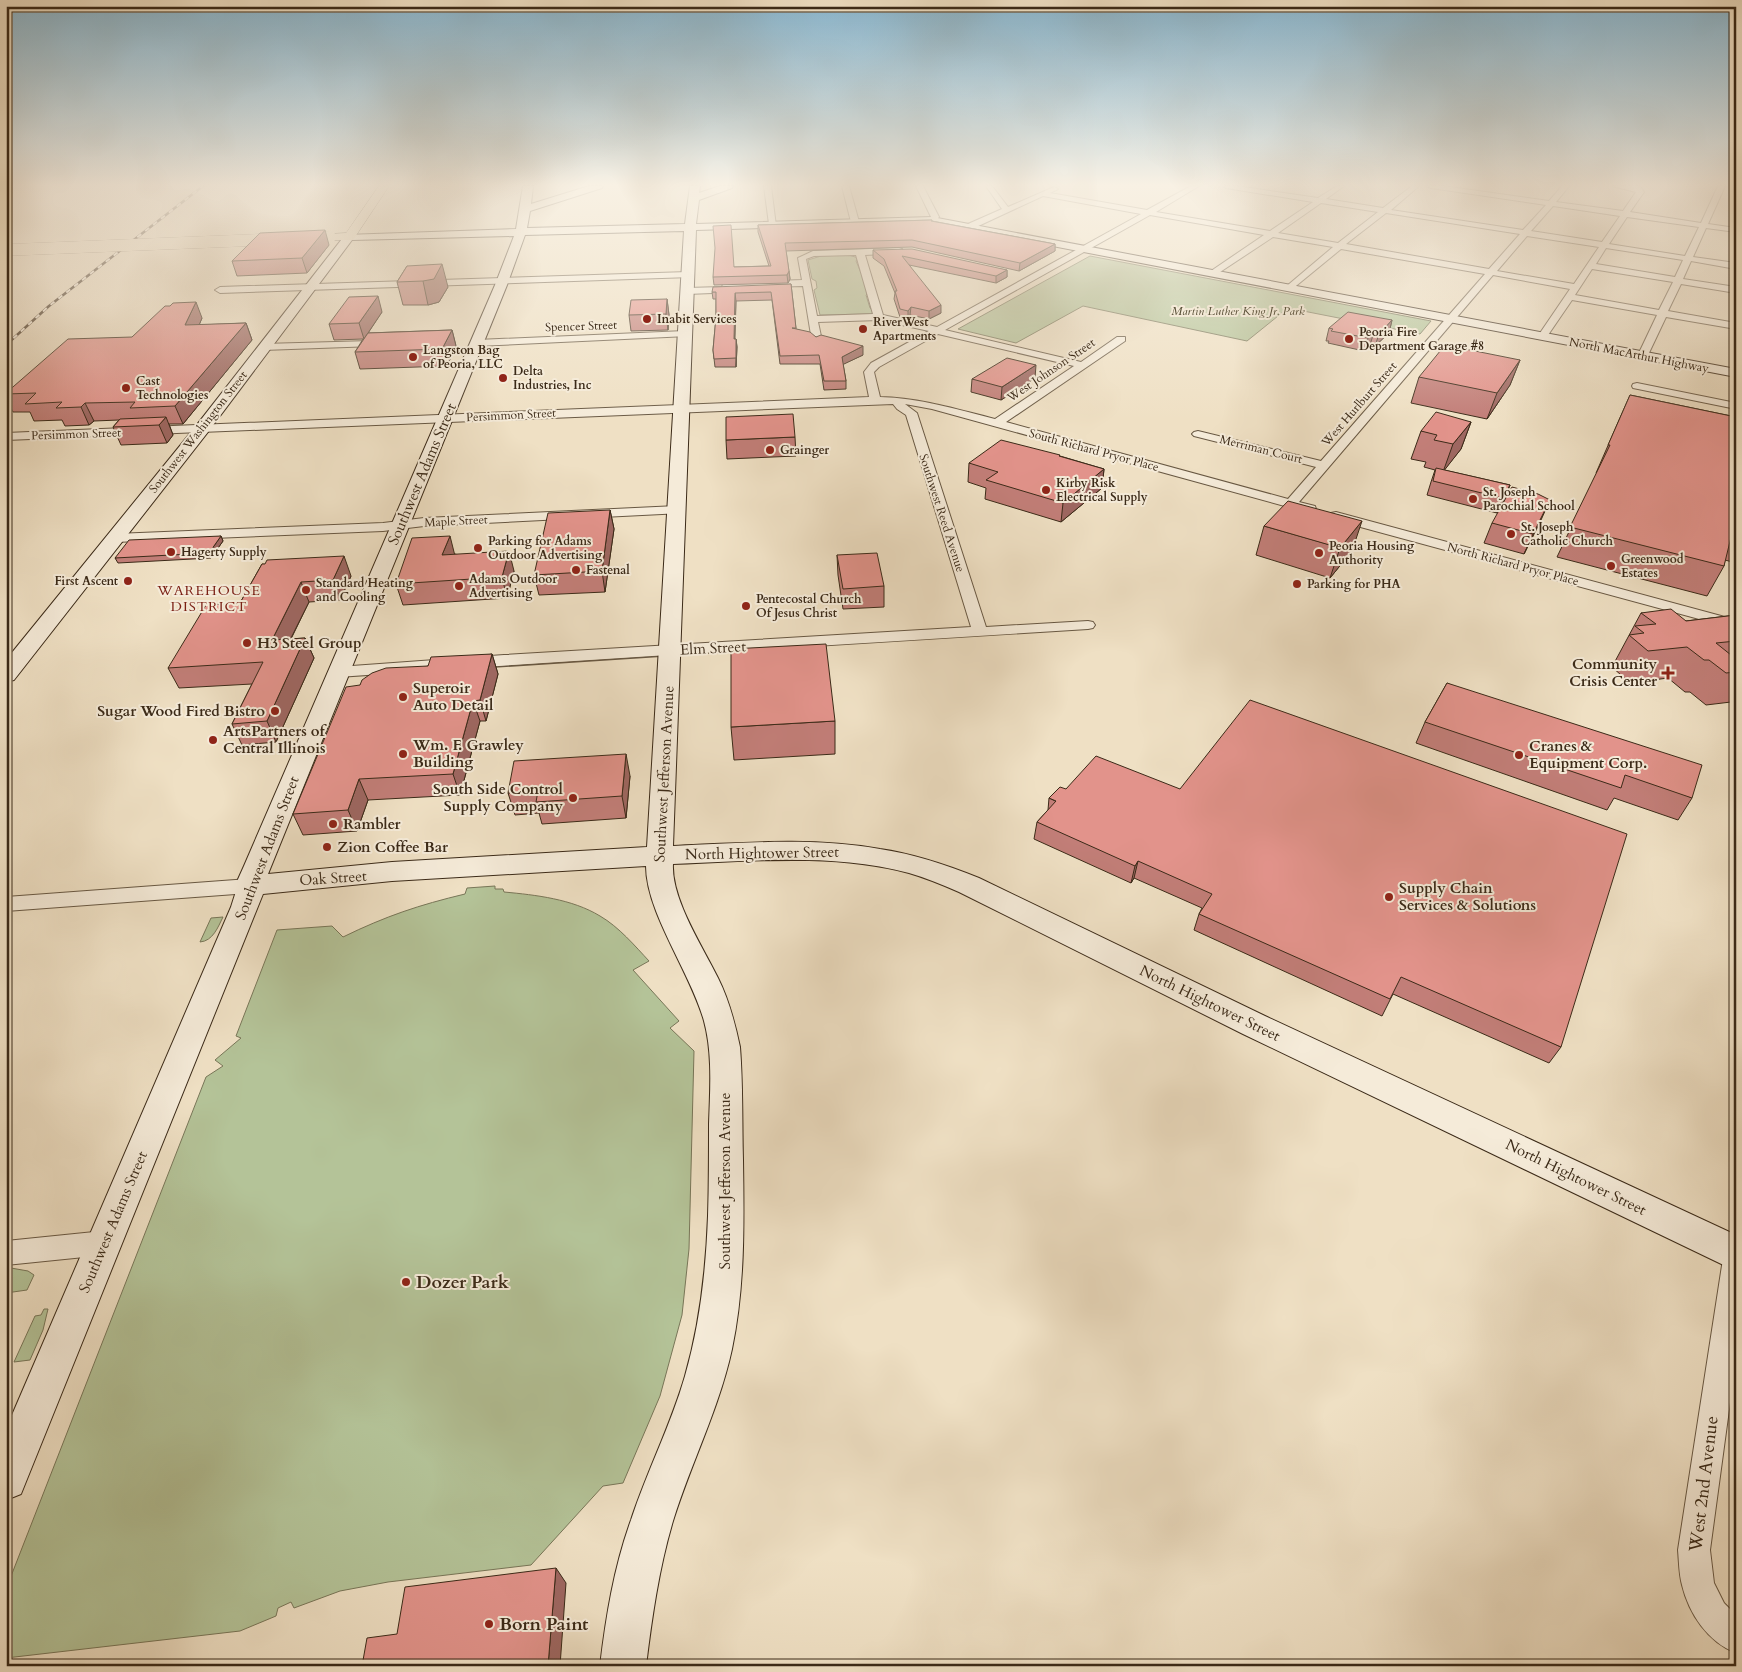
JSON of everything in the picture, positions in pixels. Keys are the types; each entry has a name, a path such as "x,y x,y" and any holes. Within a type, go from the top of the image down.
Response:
{"main road":[{"name":"Southwest Washington Street","path":"6,675 116,538 329,264"},
{"name":"Southwest Adams Street","path":"6,1479 245,907 250,886 509,264"},
{"name":"Southwest Jefferson Avenue","path":"623,1666 634,1590 644,1544 691,1419 710,1358 721,1300 726,1244 724,1044 719,1020 708,987 680,932 661,884 659,869 688,264"},
{"path":"1168,264 1214,273"},
{"name":"North MacArthur Highway","path":"1214,273 1736,373"},
{"name":"North Hightower Street","path":"659,855 797,850 835,851 889,859 948,876 1254,1025 1736,1254"},
{"name":"Oak Street","path":"250,886 378,874 659,855"}],"street":[{"path":"802,264 817,341"},
{"path":"863,264 879,317"},
{"path":"875,400 869,372 875,365 1057,264"},
{"path":"1214,273 1227,264"},
{"path":"1291,288 1318,264"},
{"path":"1444,264 1576,287"},
{"name":"West Hurlburt Street","path":"1291,503 1498,264"},
{"path":"1643,355 1686,264"},
{"path":"1543,336 1590,266 1736,290"},
{"path":"1017,275 1032,278"},
{"path":"220,290 502,281 806,285"},
{"path":"1570,297 1736,326"},
{"path":"813,319 879,317 1082,365"},
{"name":"Spencer Street","path":"477,343 685,334"},
{"name":"West Johnson Street","path":"997,423 1121,340"},
{"path":"263,347 371,344"},
{"path":"1637,386 1736,406"},
{"name":"Persimmon Street","path":"6,437 896,400"},
{"name":"South Richard Pryor Place","path":"896,400 914,402 997,423 1291,503"},
{"name":"Southwest Reed Avenue","path":"896,400 901,407 911,413 980,632"},
{"name":"Merriman Court","path":"1198,434 1324,465"},
{"name":"North Richard Pryor Place","path":"1291,503 1736,625"},
{"name":"Maple Street","path":"116,538 374,528 401,524 677,510"},
{"name":"Elm Street","path":"338,672 1088,625"},
{"name":"Oak Street","path":"6,904 250,886"},
{"path":"6,1253 104,1243"},
{"name":"West 2nd Avenue","path":"1736,1259 1694,1550 1698,1584 1712,1615 1736,1637"}],"green space":[{"path":"809,264 857,264 869,292 866,295 870,308 874,312 871,314 820,315 814,290 817,288 816,281 812,279"},
{"name":"Martin Luther King Jr. Park","path":"1075,264 1132,264 1431,321 1420,334 1288,308 1247,341 1083,306 1016,343 958,329"},
{"name":"Dozer Park","path":"495,886 495,889 503,889 504,892 541,896 578,906 600,916 614,926 649,961 633,970 679,1021 670,1028 694,1051 689,1249 682,1315 660,1396 623,1483 603,1486 531,1565 388,1582 340,1591 294,1608 291,1602 278,1608 276,1616 240,1631 6,1658 6,1589 206,1077 223,1066 215,1060 241,1038 236,1036 277,930 332,926 343,937 403,912 465,894 467,888"},
{"path":"223,917 212,936 200,942 211,918"},
{"path":"11,1268 28,1271 34,1275 27,1290 6,1293 6,1279"},
{"path":"44,1309 48,1309 43,1330 30,1360 14,1362 35,1316 41,1315"}],"building":[{"path":"442,264 434,279 397,282 407,266"},
{"path":"714,264 734,264 734,267 771,266 770,264 788,264 789,271 787,275 713,277"},
{"path":"886,264 908,264 941,305 929,311 911,307 908,311 900,309 895,291 897,291"},
{"path":"940,264 980,264 1007,270 996,276"},
{"path":"791,284 796,328 792,328 810,332 816,337 821,335 863,346 842,357 846,381 824,381 819,355 780,356 771,292 735,293 734,339 736,339 736,358 714,359 716,292 712,292 713,287"},
{"path":"378,296 359,323 329,324 349,297"},
{"path":"667,299 666,314 629,315 631,300"},
{"name":"Cast Technologies","path":"196,302 185,325 246,323 175,406 130,408 135,402 85,403 81,407 56,408 62,402 25,404 36,393 6,394 68,339 132,337 165,306 170,306 173,303"},
{"path":"1348,312 1392,320 1379,334 1374,332 1368,338 1331,331 1333,329 1329,328"},
{"path":"452,330 442,349 355,352 368,333"},
{"path":"1445,345 1520,360 1497,393 1419,377"},
{"path":"1007,358 1036,365 1002,387 972,379"},
{"path":"1630,395 1736,417 1736,529 1733,529 1724,566 1570,527 1610,445 1608,445"},
{"path":"1436,412 1471,422 1453,444 1434,440 1437,435 1421,431"},
{"path":"793,414 795,437 726,440 726,417"},
{"path":"166,417 159,425 113,427 120,419"},
{"path":"1001,440 1060,455 1104,469 1063,503 986,480 998,472 969,463"},
{"path":"1436,468 1510,485 1502,498 1433,481"},
{"path":"1512,487 1538,494 1550,500 1533,534 1492,523"},
{"path":"1288,501 1362,521 1340,548 1264,526"},
{"path":"610,510 602,571 534,575 548,513"},
{"name":"Hagerty Supply","path":"221,536 209,553 115,558 129,540"},
{"path":"450,536 442,555 509,551 502,577 396,584 412,538"},
{"path":"877,553 884,586 843,589 837,555"},
{"path":"344,556 333,580 301,582 272,640 305,638 267,721 232,724 263,662 168,668 206,605 240,603 262,564 265,564 267,560"},
{"path":"1671,609 1686,621 1736,615 1736,641 1716,643 1736,659 1736,672 1726,673 1687,647 1648,651 1629,635 1644,633 1635,626 1656,624 1641,613"},
{"path":"826,644 835,721 731,727 731,649"},
{"path":"492,654 480,700 473,701 453,774 359,779 348,810 293,814 346,687 360,685 362,680 372,673 386,668 428,666 431,657"},
{"path":"1447,683 1702,765 1692,798 1625,775 1621,788 1425,722"},
{"name":"Supply Chain Services & Solutions","path":"1250,700 1627,834 1561,1047 1401,977 1390,999 1199,914 1212,894 1138,861 1135,866 1037,822 1056,801 1049,798 1060,787 1066,789 1096,756 1180,789"},
{"path":"626,754 622,796 536,802 538,791 508,793 514,761"},
{"name":"Born Paint","path":"556,1568 548,1666 362,1666 367,1638 397,1634 405,1587"}],"railway":[{"path":"6,345 49,306 103,264"}],"place":[{"name":"Inabit Services","path":"647,319"},
{"name":"RiverWest Apartments","path":"863,329"},
{"name":"Peoria Fire Department Garage #8","path":"1349,339"},
{"name":"Langston Bag of Peoria, LLC","path":"413,357"},
{"name":"Delta Industries, Inc","path":"503,378"},
{"name":"Cast Technologies","path":"126,388"},
{"name":"Grainger","path":"770,450"},
{"name":"Kirby Risk Electrical Supply","path":"1046,490"},
{"name":"St. Joseph Parochial School","path":"1473,499"},
{"name":"St. Joseph Catholic Church","path":"1511,534"},
{"name":"Parking for Adams Outdoor Advertising","path":"478,548"},
{"name":"Hagerty Supply","path":"171,552"},
{"name":"Peoria Housing Authority","path":"1319,553"},
{"name":"Greenwood Estates","path":"1611,566"},
{"name":"Fastenal","path":"576,570"},
{"name":"First Ascent","path":"128,581"},
{"name":"Parking for PHA","path":"1297,584"},
{"name":"Adams Outdoor Advertising","path":"459,586"},
{"name":"Standard Heating and Cooling","path":"306,590"},
{"name":"Pentecostal Church Of Jesus Christ","path":"746,606"},
{"name":"H3 Steel Group","path":"247,643"},
{"name":"Community Crisis Center","path":"1668,673"},
{"name":"Superoir Auto Detail","path":"403,697"},
{"name":"Sugar Wood Fired Bistro","path":"275,711"},
{"name":"ArtsPartners of Central Illinois","path":"213,740"},
{"name":"Wm. F. Grawley Building","path":"403,754"},
{"name":"Cranes & Equipment Corp.","path":"1519,755"},
{"name":"South Side Control Supply Company","path":"573,798"},
{"name":"Rambler","path":"333,824"},
{"name":"Zion Coffee Bar","path":"327,847"},
{"name":"Supply Chain Services & Solutions","path":"1389,897"},
{"name":"Dozer Park","path":"406,1282"},
{"name":"Born Paint","path":"489,1624"}],"district":[{"name":"WAREHOUSE DISTRICT","path":"209,598"}]}
